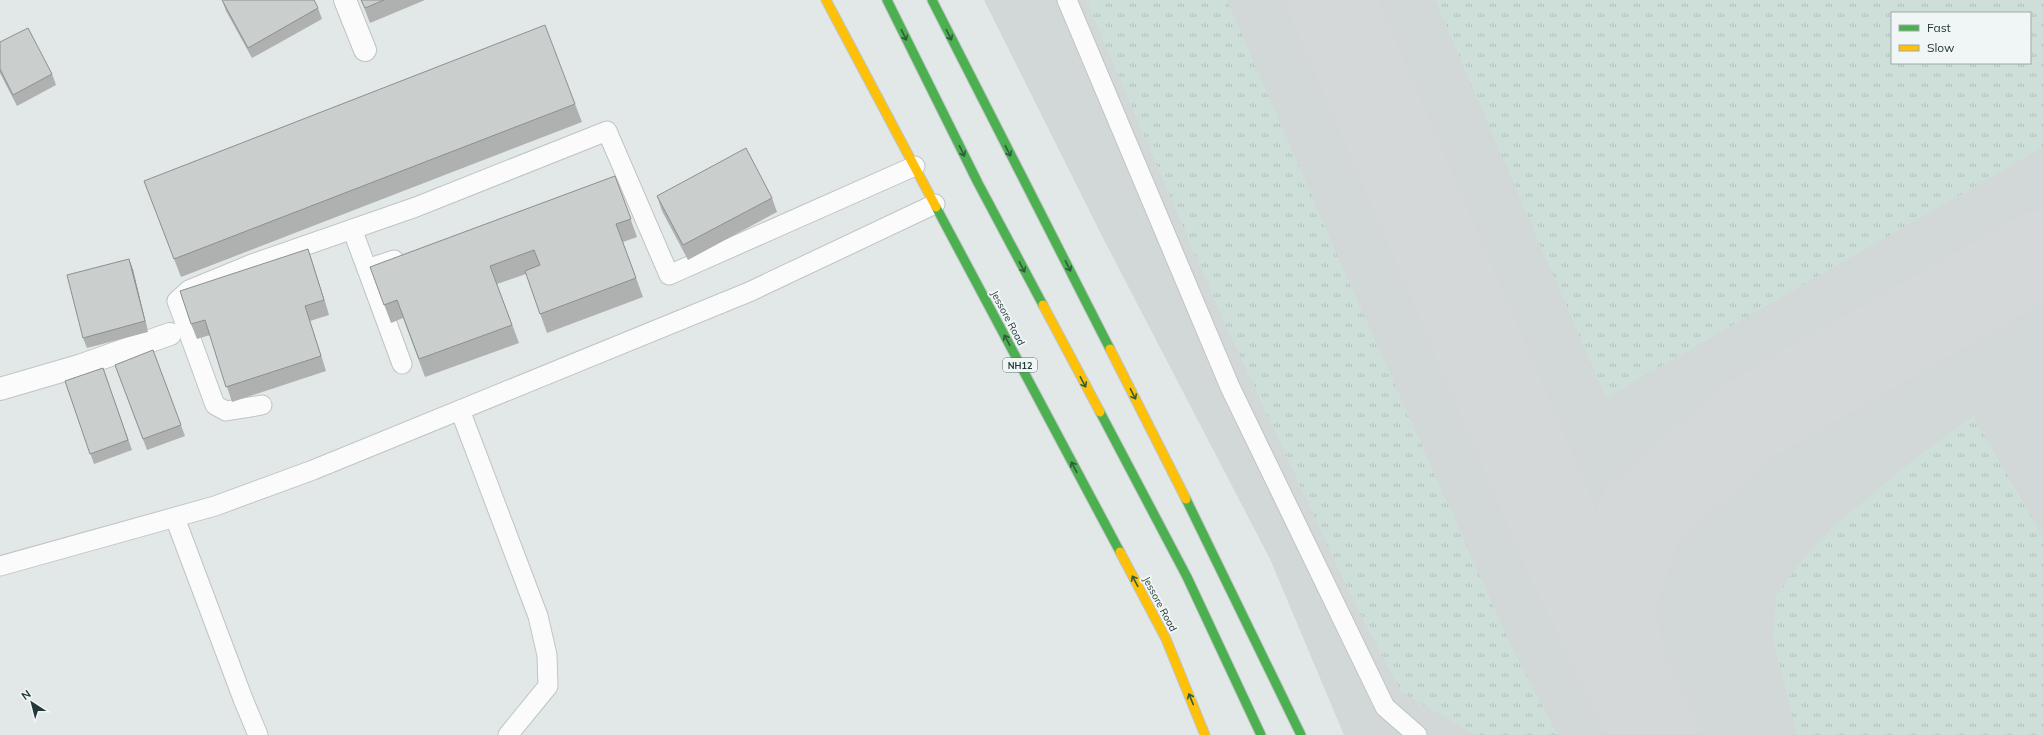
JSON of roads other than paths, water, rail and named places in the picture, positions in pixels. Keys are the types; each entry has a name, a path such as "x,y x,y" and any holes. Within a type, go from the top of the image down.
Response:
{"main road":[{"name":"Jessore Road","path":"826,0 1166,639 1205,735"},
{"path":"887,0 978,183 1187,577 1261,735"},
{"path":"932,0 1152,430 1301,735"}],"street":[{"path":"345,0 365,50"},
{"path":"0,389 82,365 170,334"}],"lane":[{"path":"1068,0 1230,387 1385,707 1417,735"},
{"path":"262,405 226,411 215,405 177,301 189,290 252,264 416,208 607,131 619,178 669,275 915,166"},
{"path":"0,566 215,506 312,470 749,292 935,204"},
{"path":"352,229 402,364"},
{"path":"367,269 412,253"},
{"path":"460,410 538,616 547,655 548,686 508,735"},
{"path":"175,518 258,735"}]}
